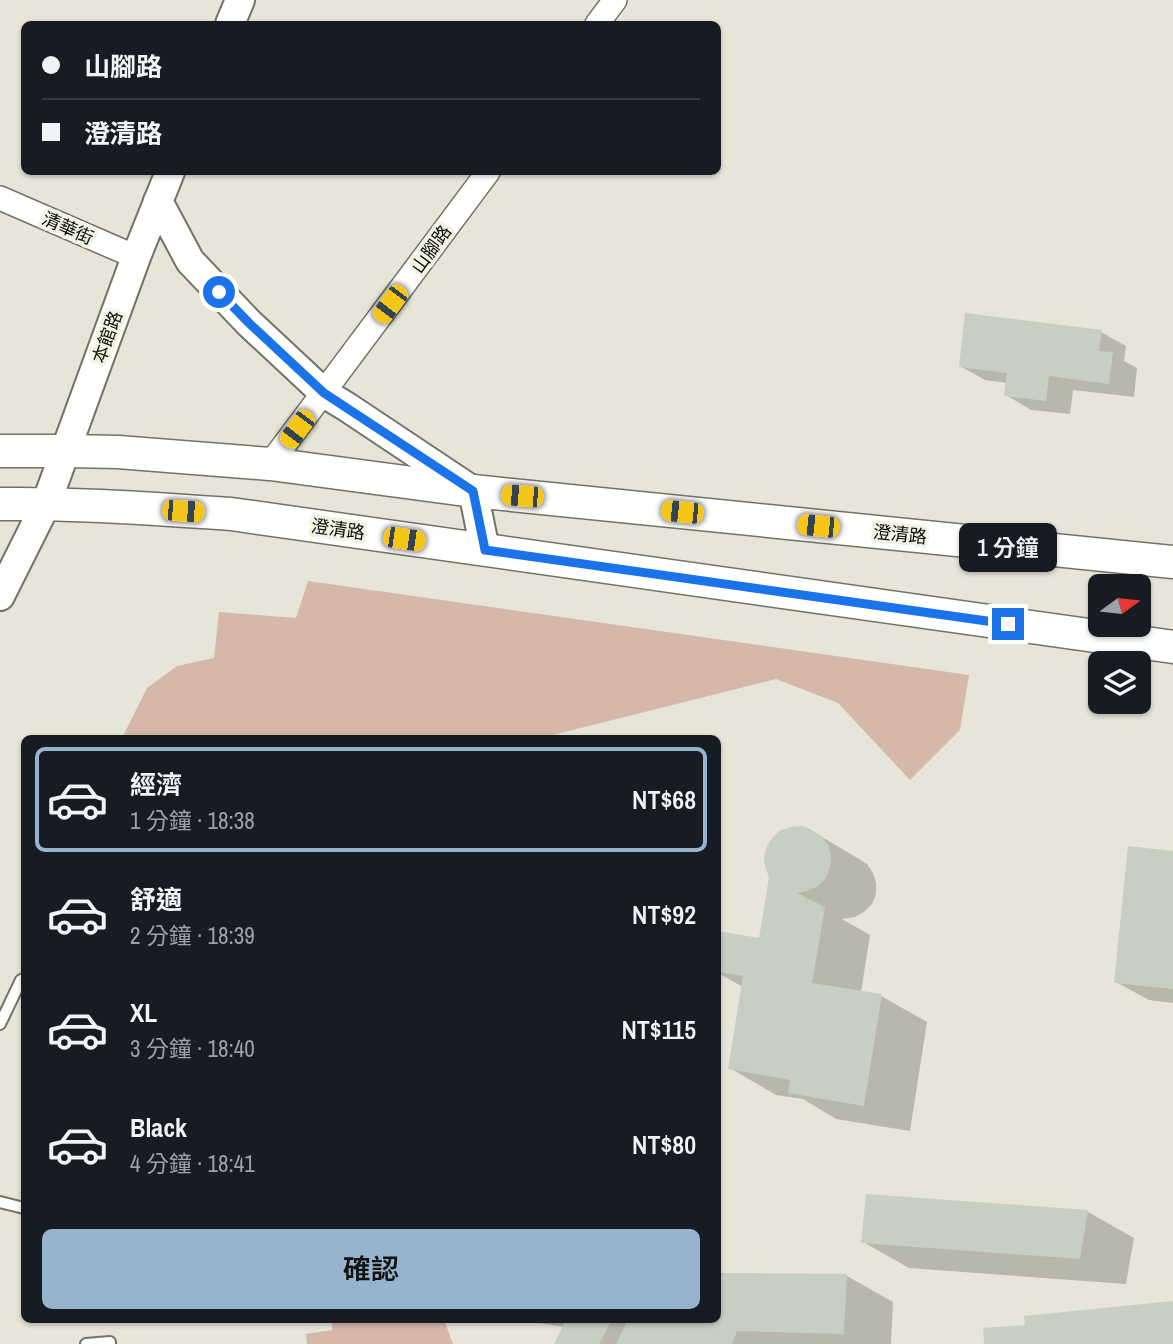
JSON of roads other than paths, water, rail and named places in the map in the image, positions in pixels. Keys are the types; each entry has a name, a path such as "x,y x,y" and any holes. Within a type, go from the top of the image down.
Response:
{"main road":[{"name":"澄清路","path":"0,452 118,452 270,464 473,491 1173,562"},
{"name":"澄清路","path":"0,504 231,514 1173,647"}],"street":[{"path":"231,21 240,0"},
{"path":"599,21 615,0"},
{"name":"本館路","path":"0,596 46,504 169,175"},
{"name":"山腳路","path":"270,464 486,175"},
{"name":"清華街","path":"0,198 136,257"},
{"path":"158,201 190,261 249,323 324,393 473,491 485,550"}],"lane":[{"path":"0,1024 21,980"},
{"path":"0,1202 21,1207"},
{"path":"86,1344 110,1344"}]}
